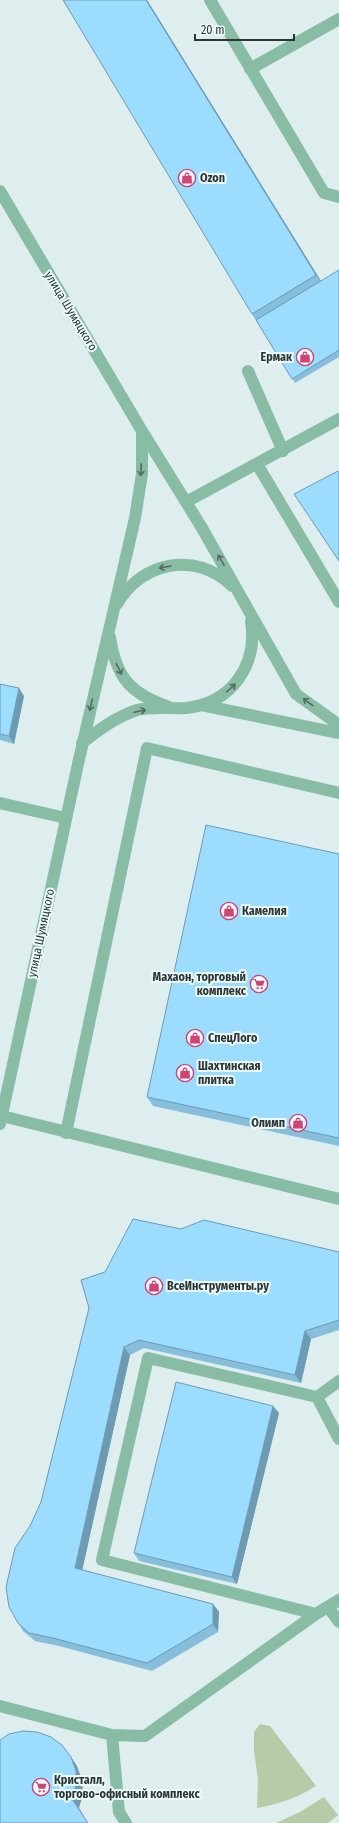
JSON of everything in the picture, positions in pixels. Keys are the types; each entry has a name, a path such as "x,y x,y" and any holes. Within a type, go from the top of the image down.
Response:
{"street":[{"path":"210,0 324,193 339,197"},
{"path":"250,69 339,19"},
{"name":"улица Шумяцкого","path":"0,191 240,594"},
{"path":"248,371 283,451"},
{"path":"186,502 283,451 339,419"},
{"path":"142,431 142,474 135,518 113,612 110,636 112,656 121,674 134,690 150,701 169,707"},
{"path":"257,464 339,602"},
{"path":"113,612 122,596 138,579 158,568 181,564 204,568 224,578 240,594 296,694 339,725"},
{"name":"улица Шумяцкого","path":"1,1120 82,743 113,612"},
{"path":"82,743 110,721 138,710 169,707 185,708 201,705 222,696 239,680 250,660 254,637 250,614"},
{"path":"201,705 339,733"},
{"path":"66,1133 147,748 339,793"},
{"path":"0,803 66,818"},
{"path":"1,1120 66,1133 339,1199"},
{"path":"316,1614 102,1560 148,1358 318,1397 339,1438"},
{"path":"318,1397 339,1381"},
{"path":"0,1706 112,1735 145,1736 316,1614 339,1600"},
{"path":"328,1607 339,1622"},
{"path":"112,1735 119,1812 126,1823"}],"green space":[{"path":"260,1724 270,1726 316,1786 288,1800 257,1808 258,1780 254,1750 254,1732"},
{"path":"324,1797 338,1815 328,1823 276,1823 300,1812"}],"building":[{"path":"63,0 146,0 316,275 252,314"},
{"path":"339,270 339,350 292,379 256,320"},
{"path":"338,471 339,473 339,561 294,494"},
{"path":"0,684 19,688 9,736 0,734"},
{"name":"Махаон, торговый комплекс","path":"206,825 339,854 339,1138 147,1097"},
{"path":"133,1219 181,1229 204,1220 339,1252 339,1320 305,1331 295,1375 139,1340 124,1347 75,1568 213,1604 213,1624 147,1663 29,1633 18,1623 9,1607 6,1587 15,1548 30,1526 41,1502 89,1308 81,1280 105,1272"},
{"path":"176,1382 273,1406 232,1577 134,1553"},
{"name":"Кристалл, торгово-офисный комплекс","path":"23,1731 37,1732 51,1737 62,1745 71,1757 76,1771 76,1785 72,1799 88,1823 0,1823 0,1740 9,1734"}],"place":[{"name":"Ozon","path":"187,178"},
{"name":"Ермак","path":"305,357"},
{"name":"Камелия","path":"229,911"},
{"name":"Махаон, торговый комплекс","path":"259,984"},
{"name":"СпецЛого","path":"195,1038"},
{"name":"Шахтинская плитка","path":"185,1073"},
{"name":"Олимп","path":"298,1123"},
{"name":"ВсеИнструменты.ру","path":"154,1286"},
{"name":"Кристалл, торгово-офисный комплекс","path":"41,1787"}]}
